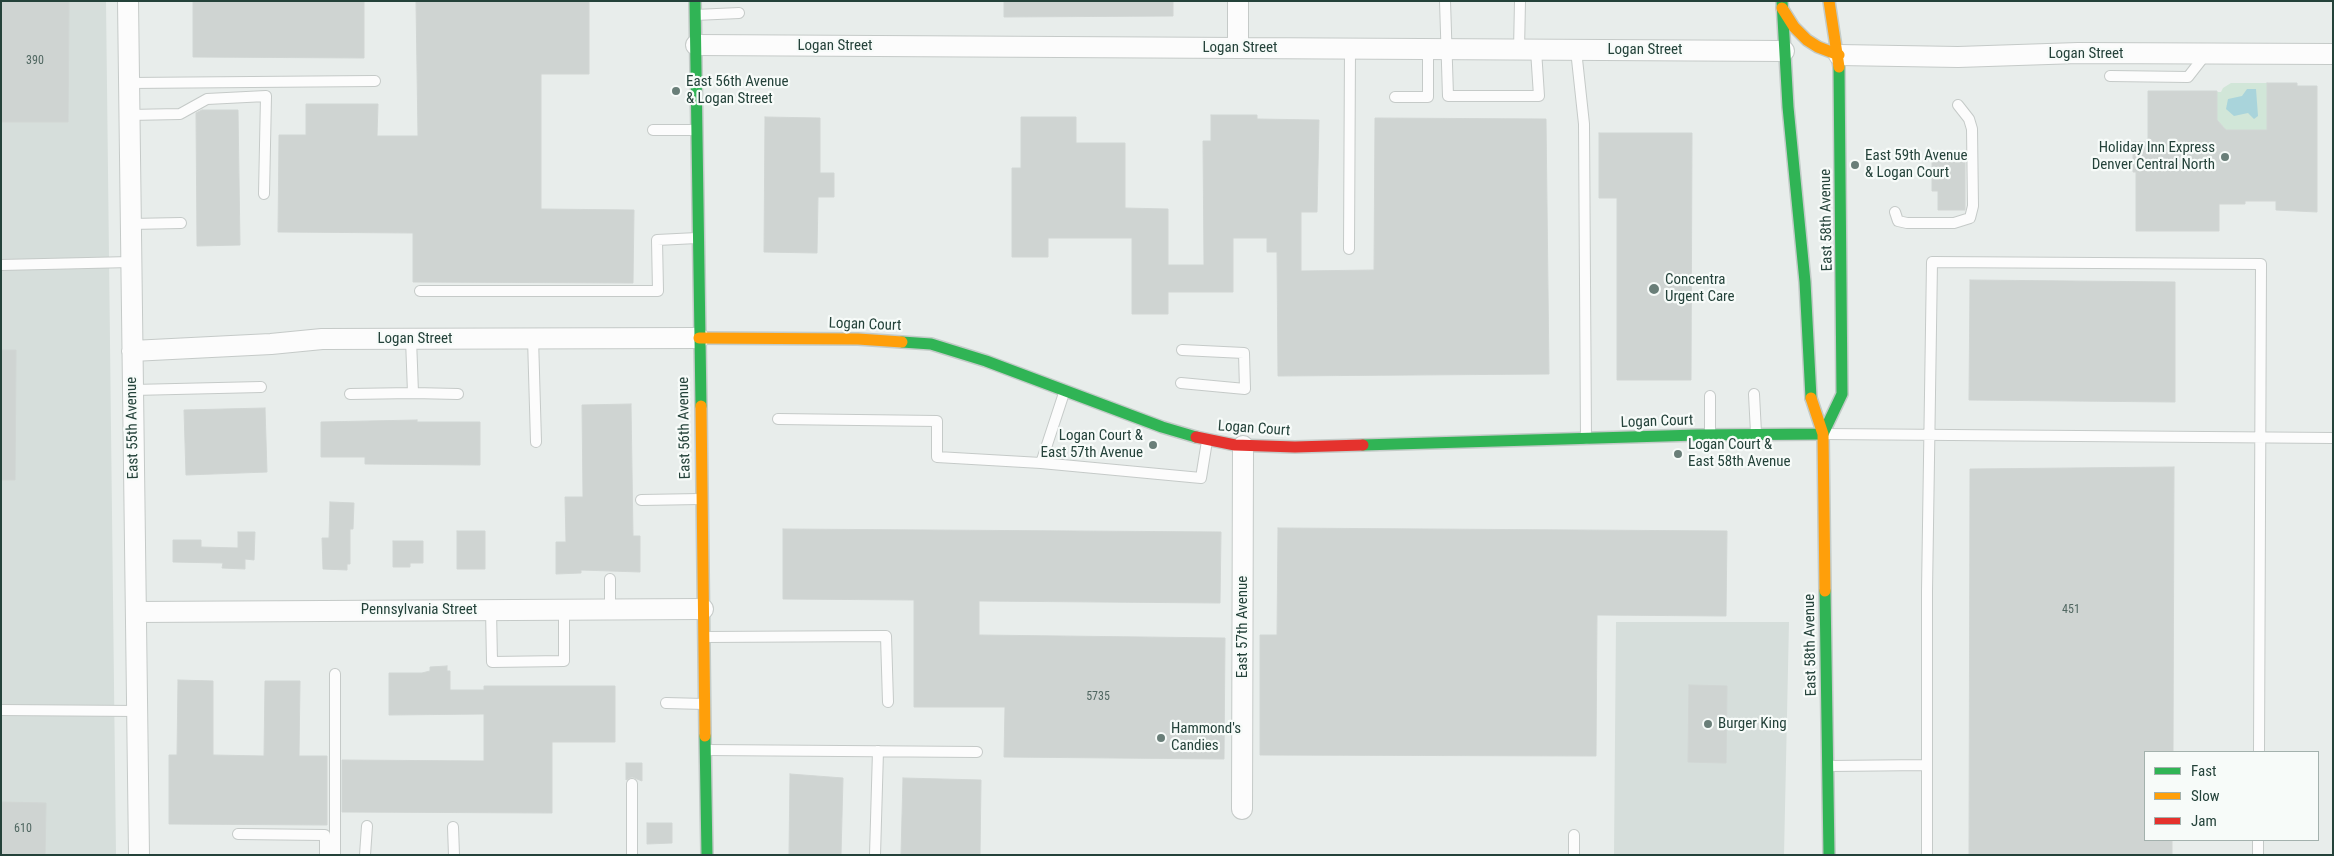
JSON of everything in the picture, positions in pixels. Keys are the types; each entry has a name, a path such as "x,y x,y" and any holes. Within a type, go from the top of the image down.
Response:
{"street":[{"name":"East 55th Avenue","path":"128,1 139,855"},
{"name":"East 56th Avenue","path":"695,1 707,855"},
{"path":"1238,1 1238,48"},
{"name":"East 58th Avenue","path":"1823,434 1842,394 1842,226 1838,55 1830,1"},
{"path":"1782,5 1794,27 1807,40 1818,47 1838,55"},
{"name":"East 58th Avenue","path":"1782,5 1784,51 1805,282 1810,394 1823,434 1829,855"},
{"name":"Logan Street","path":"696,45 1784,51"},
{"name":"Logan Street","path":"1838,55 1958,58 2078,53 2333,54"},
{"name":"Logan Street","path":"132,351 271,344 322,339 699,338"},
{"name":"Logan Court","path":"699,338 858,339 931,344 986,361 1064,392 1207,440 1243,446 1823,434"},
{"name":"East 57th Avenue","path":"1242,809 1243,446"},
{"name":"Pennsylvania Street","path":"136,612 703,609"}],"lane":[{"path":"1395,97 1428,97 1445,1"},
{"path":"1437,49 1448,96 1539,96 1527,50 1520,1"},
{"path":"695,15 739,13"},
{"path":"1348,249 1350,49"},
{"path":"1576,50 1584,124 1586,438"},
{"path":"2110,76 2188,76 2206,54"},
{"path":"129,82 375,81"},
{"path":"129,115 180,114 207,99 266,96 264,194"},
{"path":"1895,212 1898,220 1907,223 1954,223 1970,218 1973,206 1972,129 1969,119 1958,105"},
{"path":"653,130 697,130"},
{"path":"131,224 180,224"},
{"path":"420,291 658,291 657,240 698,238"},
{"path":"1,266 131,262"},
{"path":"1927,855 1926,765 1932,262 2261,264 2259,751"},
{"path":"532,338 536,442"},
{"path":"411,339 413,392"},
{"path":"1181,383 1245,389 1244,353 1182,350"},
{"path":"133,390 261,388"},
{"path":"350,394 413,392 458,394"},
{"path":"1041,463 1064,392"},
{"path":"1754,394 1756,435"},
{"path":"1710,396 1710,435"},
{"path":"778,419 937,421 937,457 1041,463 1201,478 1207,440"},
{"path":"1823,434 2333,438"},
{"path":"641,500 702,499"},
{"path":"610,579 610,609"},
{"path":"491,609 492,662 564,661 564,609"},
{"path":"704,637 886,636 888,702"},
{"path":"335,674 335,855"},
{"path":"666,703 705,704"},
{"path":"1,710 137,711"},
{"path":"705,750 977,752"},
{"path":"875,855 878,751"},
{"path":"1828,766 1926,765"},
{"path":"632,784 632,855"},
{"path":"365,855 367,826"},
{"path":"452,827 454,855"},
{"path":"238,834 324,835 325,855"},
{"path":"1574,835 1574,855"},
{"path":"2258,841 2258,855"}],"shaded area":[{"path":"1,1 106,1 116,855 1,855"},
{"path":"1616,622 1789,622 1784,855 1614,855"}],"green space":[{"path":"2231,83 2267,83 2267,133 2226,130 2217,120 2217,92 2221,92 2223,88"}],"water":[{"path":"2247,89 2256,89 2258,116 2254,119 2248,113 2234,116 2226,109 2228,99 2242,96"}],"building":[{"path":"1,1 69,1 68,122 1,122"},
{"path":"193,1 364,1 364,58 193,57"},
{"path":"416,1 589,1 589,74 541,74 541,209 634,210 633,283 413,282 413,233 278,232 279,135 306,135 306,104 378,104 377,136 418,136"},
{"path":"1004,1 1173,1 1173,16 1004,17"},
{"name":"Holiday Inn Express Denver Central North","path":"2267,83 2297,83 2297,86 2317,86 2317,212 2276,210 2276,201 2245,201 2245,204 2219,204 2219,231 2136,231 2136,172 2133,172 2133,142 2148,142 2148,91 2217,91 2217,120 2226,130 2267,130"},
{"path":"202,110 238,110 240,245 197,246 196,113"},
{"path":"1211,115 1257,115 1257,119 1319,120 1317,212 1301,212 1301,271 1374,270 1375,118 1546,119 1549,374 1278,376 1277,252 1267,252 1267,238 1233,238 1233,292 1168,292 1168,314 1132,314 1132,238 1048,238 1048,257 1012,257 1012,168 1021,168 1021,117 1076,117 1076,143 1125,143 1125,208 1168,209 1168,265 1204,265 1203,141 1211,141"},
{"path":"765,117 820,118 820,173 834,173 834,197 818,197 817,253 764,252"},
{"name":"Concentra Urgent Care","path":"1599,133 1692,133 1691,380 1617,380 1617,198 1599,198"},
{"path":"1932,151 1965,151 1965,210 1938,210 1938,191 1932,191"},
{"path":"1970,280 2175,282 2175,402 1969,400"},
{"path":"1,350 16,350 15,480 1,480"},
{"path":"631,404 633,536 640,536 640,572 581,570 581,573 556,574 556,542 566,542 565,497 583,497 582,405"},
{"path":"265,408 267,472 186,475 184,410"},
{"path":"417,420 417,422 480,422 480,465 365,464 365,457 321,457 321,422"},
{"path":"2174,467 2173,751 2144,751 2144,841 2172,841 2172,855 1969,855 1970,469"},
{"path":"330,502 354,503 353,529 350,529 350,564 347,564 347,570 323,569 322,538 329,538"},
{"path":"1278,528 1727,531 1726,616 1597,615 1596,756 1260,755 1260,635 1277,635"},
{"path":"783,529 1221,532 1220,603 979,601 979,635 1225,638 1224,759 1004,757 1005,707 914,707 914,600 783,599"},
{"path":"457,531 485,531 485,569 457,569"},
{"path":"238,532 255,532 254,560 245,559 245,569 222,568 223,563 173,562 173,540 201,540 201,547 238,548"},
{"path":"393,541 423,541 423,563 410,563 410,567 393,567"},
{"path":"447,666 447,671 450,671 450,690 484,690 484,686 615,686 615,742 552,742 552,813 342,812 342,760 484,761 484,714 389,715 389,673 422,673 430,671 430,667"},
{"path":"178,680 213,681 213,755 264,756 265,681 300,681 299,756 327,756 327,825 169,824 169,755 177,755"},
{"name":"Burger King","path":"1689,685 1727,686 1726,763 1688,762"},
{"path":"626,763 642,763 642,781 632,777 626,780"},
{"path":"790,774 843,778 841,855 789,855"},
{"path":"903,778 981,780 980,855 901,855"},
{"path":"1,802 46,803 45,855 1,855"},
{"path":"647,823 672,823 672,843 647,844"}],"traffic: fast":[{"path":"695,1 701,406"},
{"path":"1782,1 1788,107 1805,282 1811,398"},
{"path":"1823,434 1842,394 1839,67"},
{"path":"902,342 931,344 986,361 1162,427 1196,437"},
{"path":"1363,445 1697,435 1823,434"},
{"path":"1825,591 1829,855"},
{"path":"705,736 707,855"}],"traffic: slow":[{"path":"1829,1 1839,67"},
{"path":"1782,8 1794,27 1807,40 1818,47 1839,55"},
{"path":"699,338 858,339 902,342"},
{"path":"1811,398 1823,434 1825,591"},
{"path":"701,406 705,736"}],"traffic: jam":[{"path":"1196,437 1235,445 1295,447 1363,445"}],"place":[{"name":"East 56th Avenue & Logan Street","path":"676,91"},
{"name":"Holiday Inn Express Denver Central North","path":"2225,157"},
{"name":"East 59th Avenue & Logan Court","path":"1855,165"},
{"name":"Concentra Urgent Care","path":"1654,289"},
{"name":"Logan Court & East 57th Avenue","path":"1153,445"},
{"name":"Logan Court & East 58th Avenue","path":"1678,454"},
{"name":"Burger King","path":"1708,724"},
{"name":"Hammond's Candies","path":"1161,738"}]}
